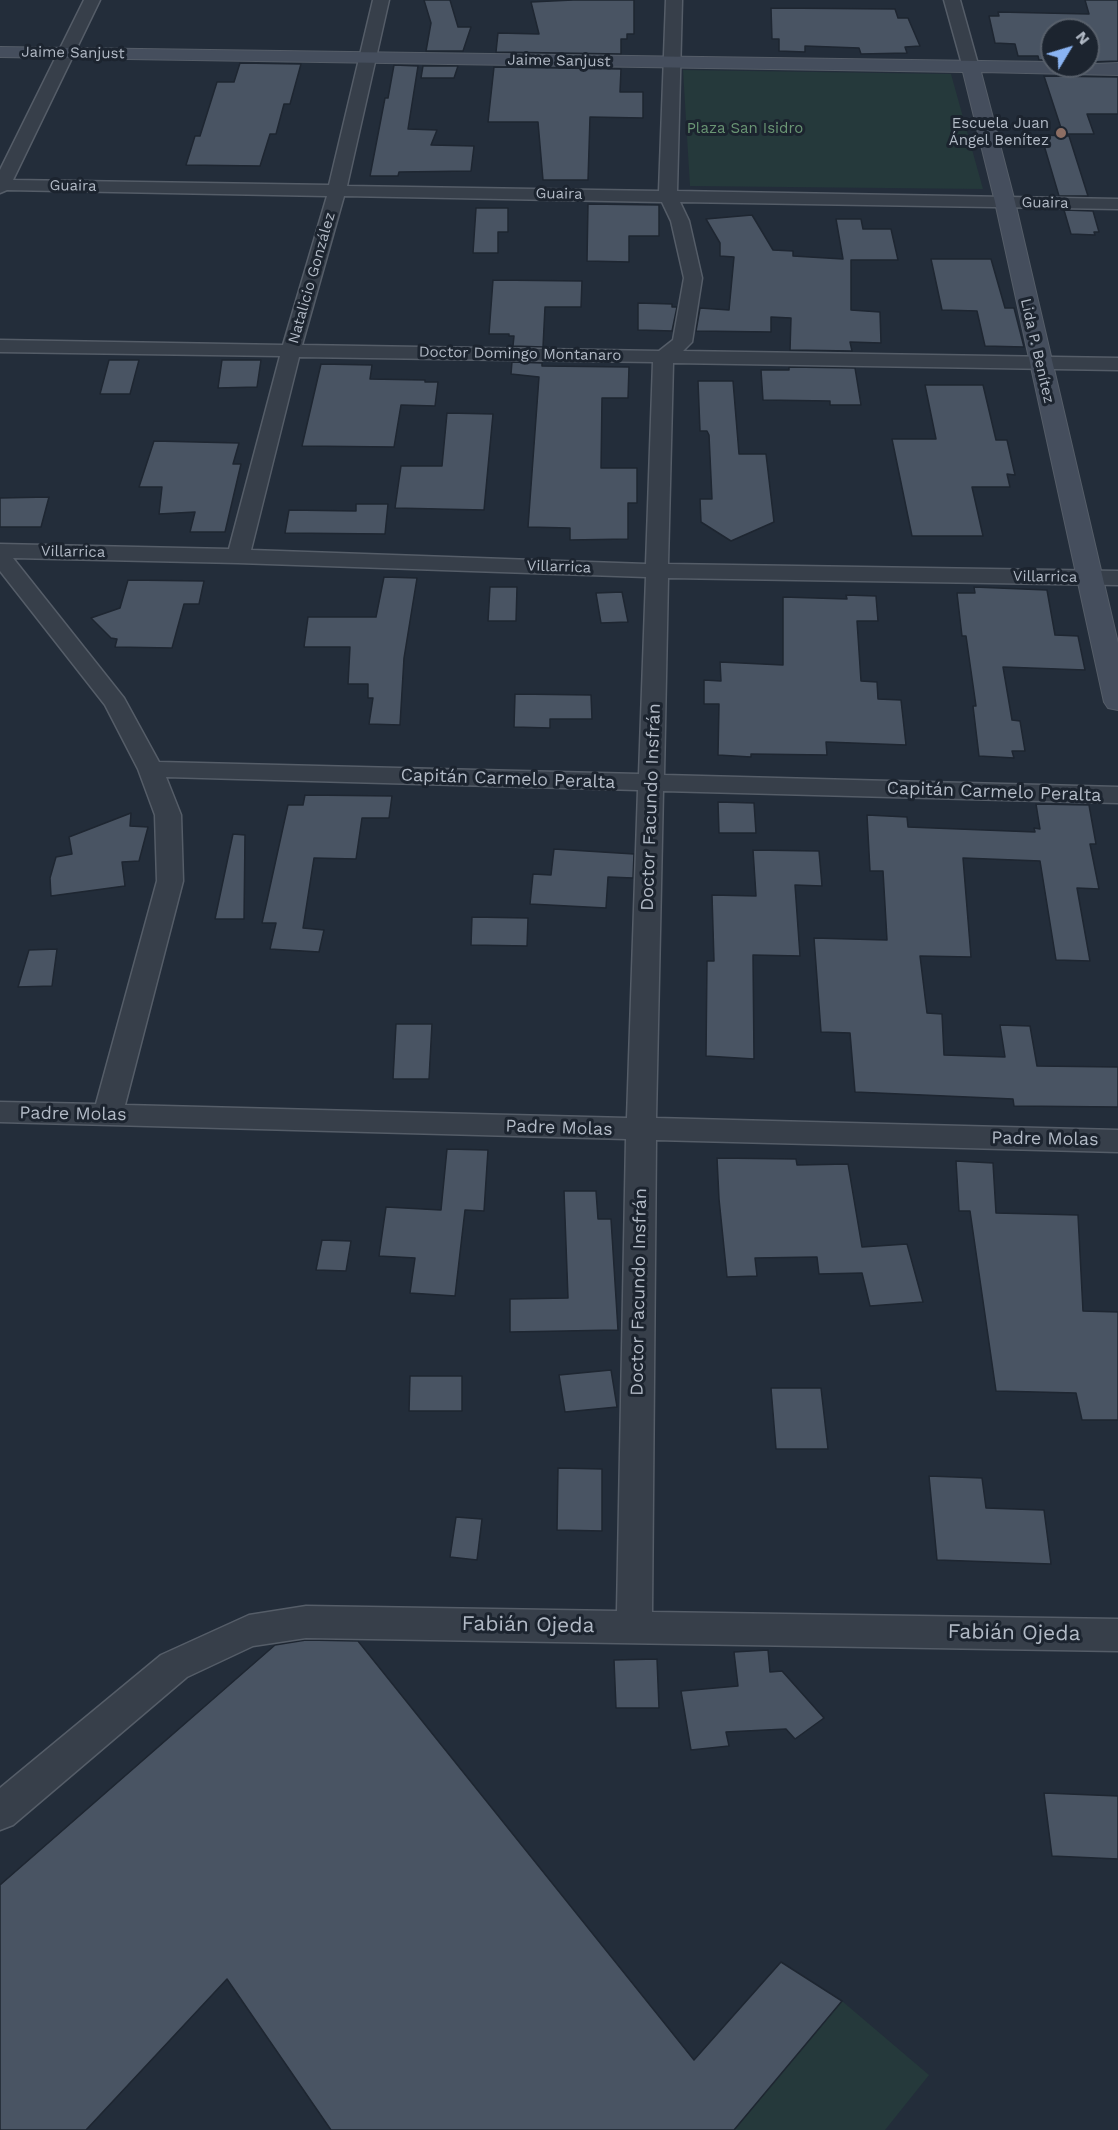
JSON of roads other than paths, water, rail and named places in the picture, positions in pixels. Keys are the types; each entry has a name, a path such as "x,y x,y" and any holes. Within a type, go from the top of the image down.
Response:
{"main road":[{"name":"Jaime Sanjust","path":"0,52 1118,69"},
{"name":"Lida P. Benítez","path":"971,68 1005,202 1118,702"}],"street":[{"path":"1,186 92,0"},
{"name":"Natalicio González","path":"238,556 291,351 337,190 381,0"},
{"path":"663,357 682,342 693,278 680,221 668,196 674,0"},
{"name":"Lida P. Benítez","path":"952,0 971,68"},
{"name":"Guaira","path":"1,186 1118,204"},
{"name":"Doctor Domingo Montanaro","path":"0,346 1118,364"},
{"name":"Doctor Facundo Insfrán","path":"634,1627 641,1130 663,357"},
{"name":"Villarrica","path":"0,551 238,556 657,571 1118,578"},
{"path":"0,556 116,703 150,769 168,815 170,881 108,1114"},
{"name":"Capitán Carmelo Peralta","path":"150,769 1118,795"},
{"name":"Padre Molas","path":"0,1112 1118,1141"},
{"name":"Fabián Ojeda","path":"0,1812 174,1666 249,1631 306,1622 1118,1635"}],"place":[{"name":"Escuela Juan Ángel Benítez","path":"1061,133"}],"park label":[{"name":"Plaza San Isidro","path":"745,129"}]}
